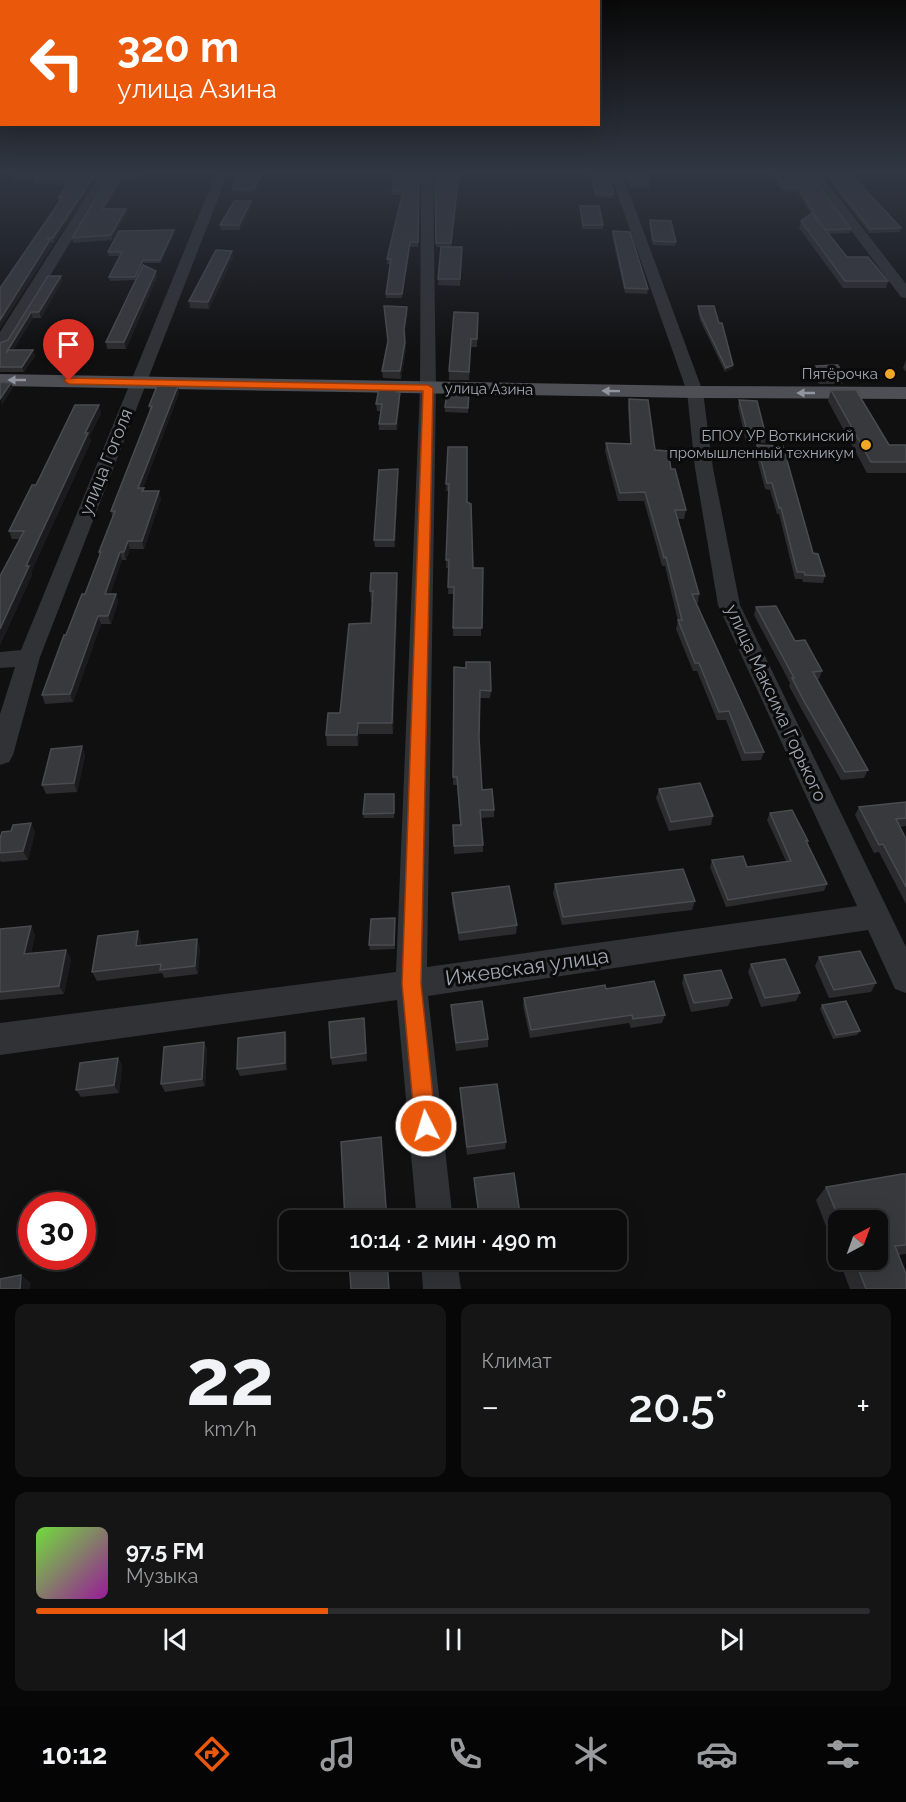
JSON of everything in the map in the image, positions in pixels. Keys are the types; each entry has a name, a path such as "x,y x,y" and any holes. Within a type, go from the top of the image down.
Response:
{"main road":[{"name":"улица Азина","path":"0,380 695,392 906,393"}],"street":[{"path":"0,345 70,233"},
{"name":"улица Гоголя","path":"0,754 29,657 198,233"},
{"path":"428,233 428,388 411,984 434,1210"},
{"name":"улица Максима Горького","path":"638,233 695,392 704,468 729,605 906,979"},
{"path":"860,233 906,294"},
{"path":"0,660 29,657"},
{"name":"Ижевская улица","path":"0,1039 411,984 875,916"},
{"path":"440,1270 442,1289"}],"building":[{"path":"38,233 56,233 53,238 47,238 50,240 0,320 0,288"},
{"path":"75,233 112,233 111,235 72,238"},
{"path":"118,233 173,233 160,260 143,260 135,277 109,277 122,252 108,252"},
{"path":"393,233 418,233 418,242 410,242 402,294 386,294 391,259 387,259"},
{"path":"436,233 452,233 451,243 436,243"},
{"path":"613,233 630,233 648,289 625,288"},
{"path":"652,233 674,233 676,242 653,241"},
{"path":"810,233 828,233 847,257 868,257 888,281 845,281"},
{"path":"441,247 462,247 460,279 438,279"},
{"path":"216,250 232,251 208,302 189,301"},
{"path":"143,265 156,271 124,342 106,342"},
{"path":"48,276 61,276 39,312 31,312 6,353 8,350 33,350 22,367 0,367 0,343 8,340"},
{"path":"384,306 407,307 405,342 400,371 382,371 388,341"},
{"path":"698,306 714,306 719,323 722,323 733,365 726,368"},
{"path":"454,312 478,313 477,339 471,339 469,372 449,371"},
{"path":"838,365 844,376 822,376 816,366"},
{"path":"0,382 11,383 0,399"},
{"path":"157,386 178,386 138,488 144,488 142,491 159,491 142,541 128,541 124,552 120,552 105,594 116,594 108,616 98,616 70,694 42,695 64,635 66,635 82,594 85,594 101,552 99,552 115,511 111,511 152,406 149,406"},
{"path":"379,388 398,389 397,392 400,392 396,424 379,424 382,404 376,404"},
{"path":"831,390 856,390 889,445 906,445 906,462 871,462"},
{"path":"447,392 469,392 468,408 445,407"},
{"path":"629,399 648,400 655,450 668,451 671,469 675,469 686,510 675,510 699,594 692,594 764,752 745,753 729,711 719,712 699,663 695,663 678,620 682,620 666,557 664,558 645,492 620,493 606,443 631,444"},
{"path":"739,400 757,401 766,436 748,435"},
{"path":"75,405 99,405 0,629 0,576 24,531 9,531 32,485 36,485"},
{"path":"757,445 783,446 813,553 818,554 825,576 805,575 804,572 797,572 781,508 779,508 772,483 767,483"},
{"path":"448,447 467,447 467,502 471,504 473,568 483,568 482,628 453,628 454,587 448,587 449,560 446,560"},
{"path":"398,469 394,540 374,540 379,470"},
{"path":"371,573 397,573 392,723 358,723 357,735 326,735 328,713 340,713 349,624 371,623 373,591 370,591"},
{"path":"776,606 795,641 805,640 822,671 813,672 868,770 845,772 805,703 756,607"},
{"path":"466,662 490,662 491,691 480,690 479,737 482,790 492,789 494,810 480,810 483,845 454,846 453,825 461,825 457,777 453,777 454,667 466,668"},
{"path":"82,746 74,783 42,785 51,749"},
{"path":"700,783 713,816 671,822 659,789"},
{"path":"365,794 394,794 394,813 363,814"},
{"path":"906,802 906,818 896,819 906,839 906,887 883,844 879,845 859,807"},
{"path":"792,810 827,884 728,900 712,860 743,856 747,867 791,861 770,813"},
{"path":"31,823 23,851 0,853 2,832 11,831 13,825"},
{"path":"683,869 695,901 563,917 555,884"},
{"path":"509,886 517,925 459,933 452,893"},
{"path":"395,918 394,945 369,945 371,919"},
{"path":"31,926 24,954 66,950 59,986 0,992 0,929"},
{"path":"138,931 136,946 197,939 195,966 160,970 161,964 92,972 98,936"},
{"path":"860,951 876,983 834,990 819,957"},
{"path":"785,959 800,993 765,998 751,964"},
{"path":"721,970 732,998 694,1003 684,975"},
{"path":"654,981 665,1015 633,1019 632,1015 531,1030 524,998 605,985 606,989"},
{"path":"482,1001 488,1039 456,1043 451,1005"},
{"path":"846,1001 860,1031 836,1035 822,1005"},
{"path":"364,1018 366,1053 331,1058 329,1022"},
{"path":"285,1032 285,1063 237,1069 238,1038"},
{"path":"204,1042 202,1079 161,1084 164,1047"},
{"path":"118,1058 114,1085 76,1090 80,1063"},
{"path":"497,1084 506,1142 467,1147 460,1088"},
{"path":"381,1137 386,1210 344,1210 341,1142"},
{"path":"514,1173 519,1210 478,1210 474,1178"},
{"path":"906,1174 906,1245 895,1246 906,1274 906,1289 866,1289 859,1270 888,1270 888,1210 835,1210 826,1187"},
{"path":"350,1270 388,1270 389,1289 351,1289"},
{"path":"21,1275 20,1289 0,1289 0,1279"}],"place":[{"name":"Пятёрочка","path":"890,374"},
{"name":"БПОУ УР Воткинский промышленный техникум","path":"866,445"}],"route":[{"path":"69,381 428,388 411,984 426,1126"}]}
